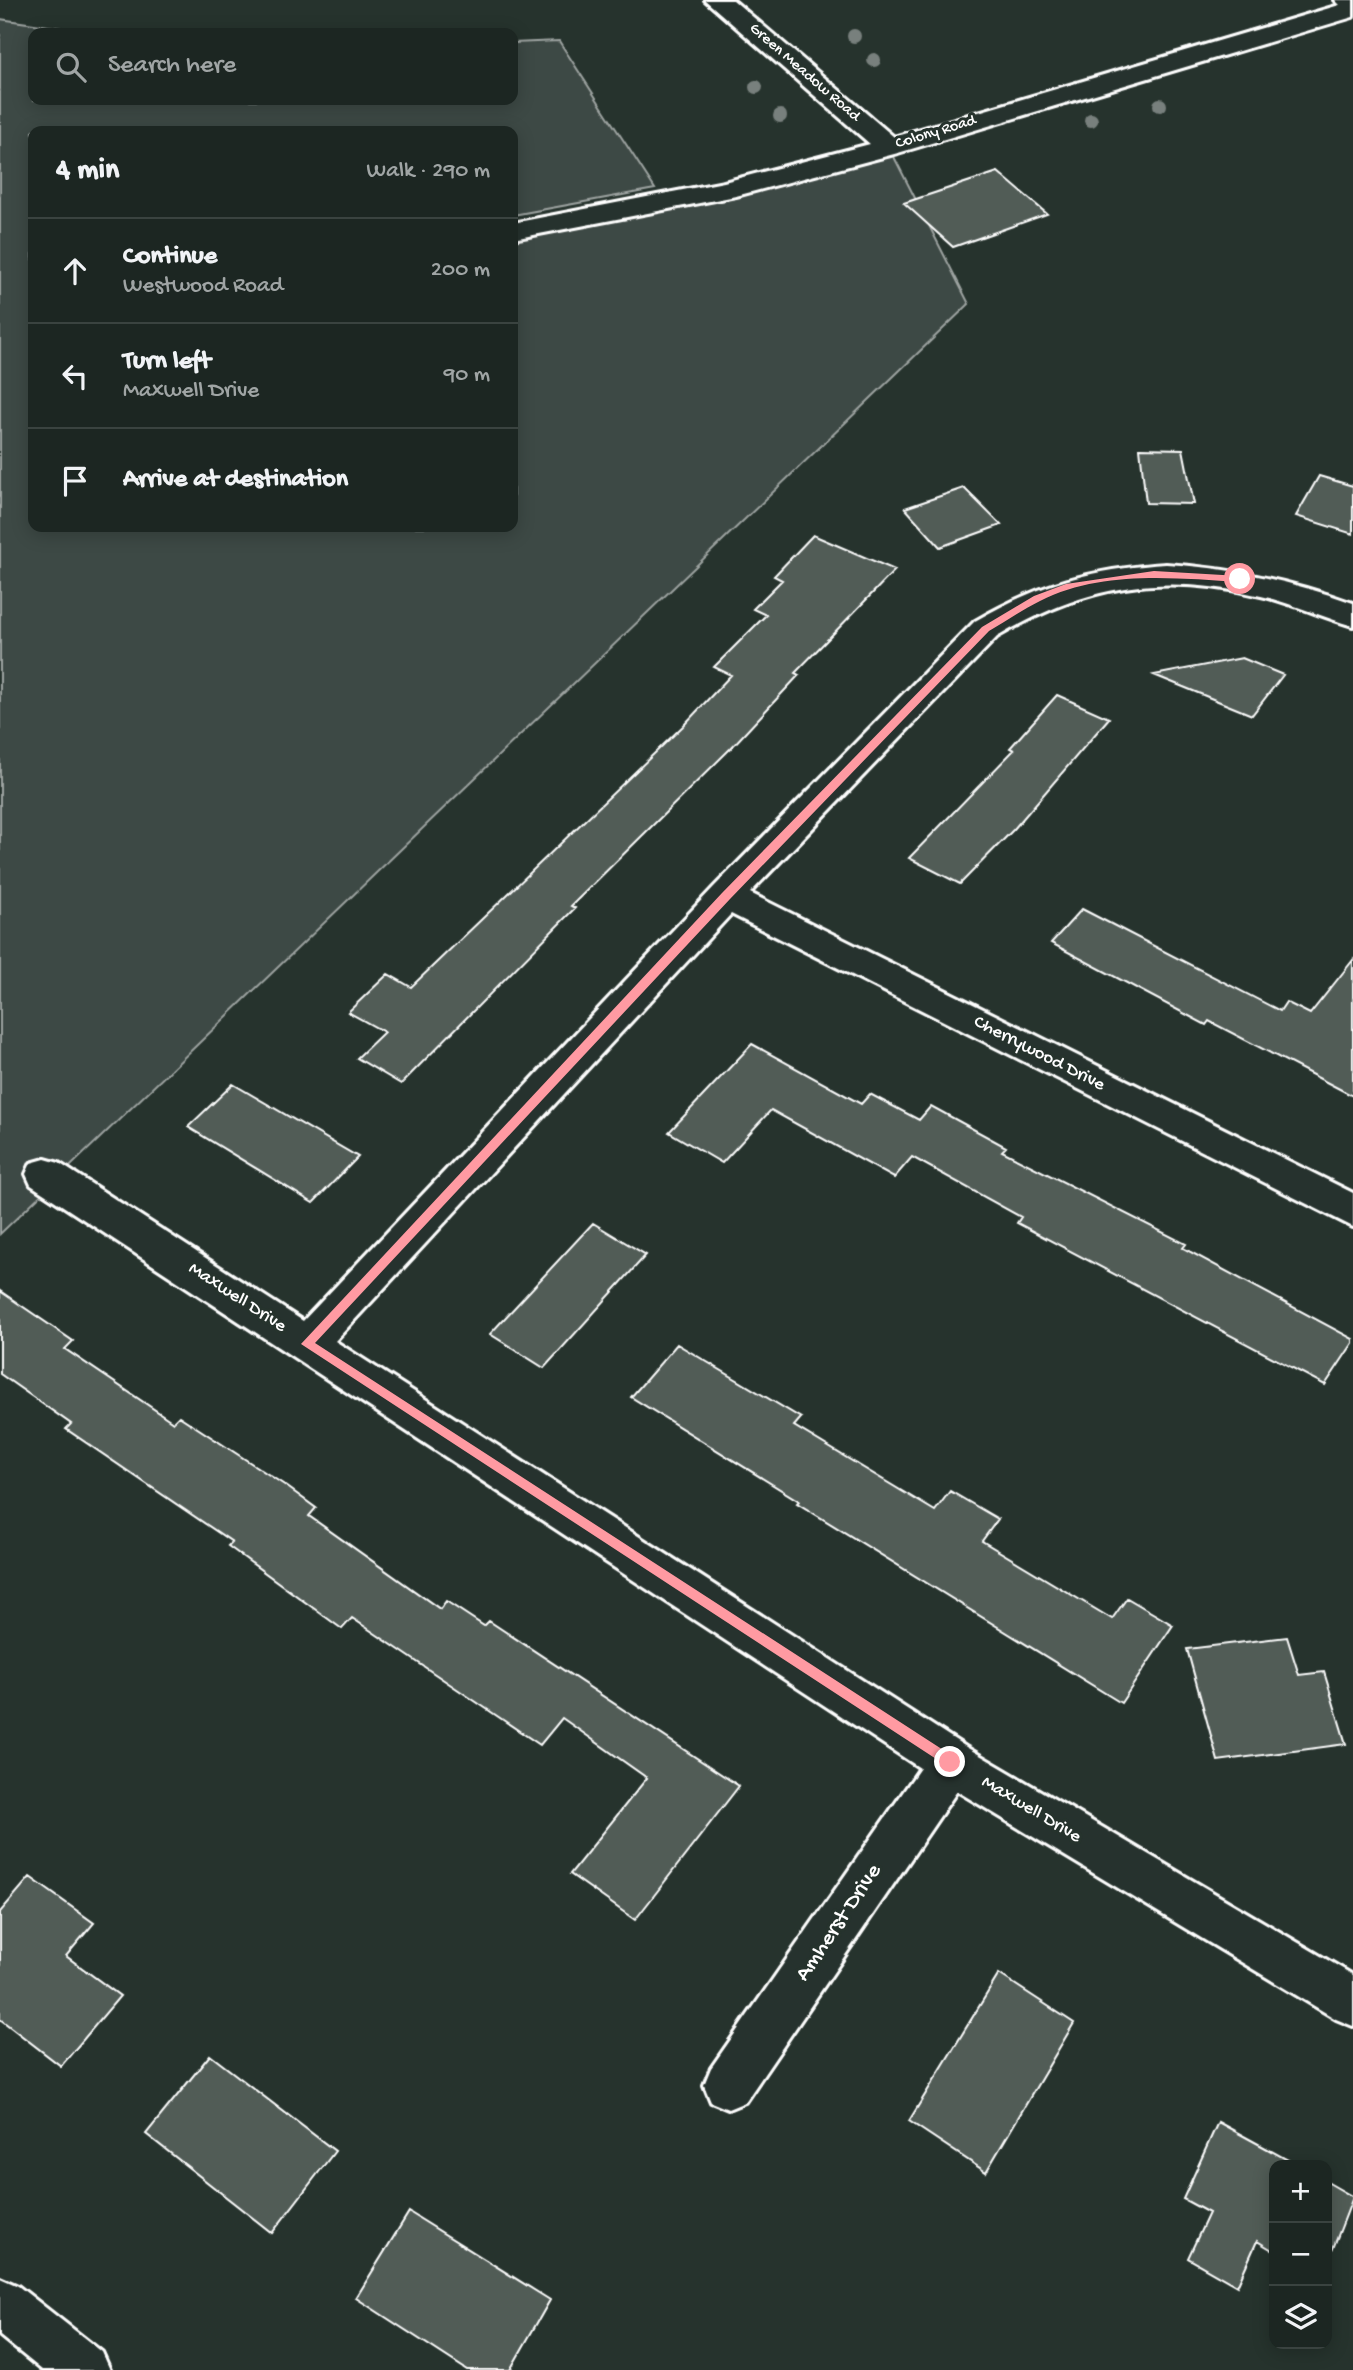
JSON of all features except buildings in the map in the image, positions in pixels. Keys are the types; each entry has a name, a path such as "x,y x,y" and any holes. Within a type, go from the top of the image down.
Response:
{"street":[{"name":"Green Meadow Road","path":"718,0 889,147"},
{"path":"1348,0 1353,7"},
{"name":"Colony Road","path":"518,230 726,190 889,147 1353,7"},
{"path":"307,1344 726,896 965,647 1010,612 1069,586 1110,578 1195,575 1276,586 1353,615"},
{"name":"Cherrywood Drive","path":"726,896 1353,1211"},
{"name":"Maxwell Drive","path":"46,1174 950,1762 1353,2003"},
{"name":"Amherst Drive","path":"728,2085 950,1762"},
{"path":"0,2304 84,2370"}],"shaded area":[{"path":"0,19 62,28 28,28 28,105 518,105 518,43 559,41 655,189 518,214 518,126 28,126 28,532 518,532 518,230 726,190 889,147 969,304 0,1234"}],"route":[{"path":"950,1762 307,1344 726,896 985,629 1037,598 1069,586 1110,578 1154,574 1240,579"}]}
